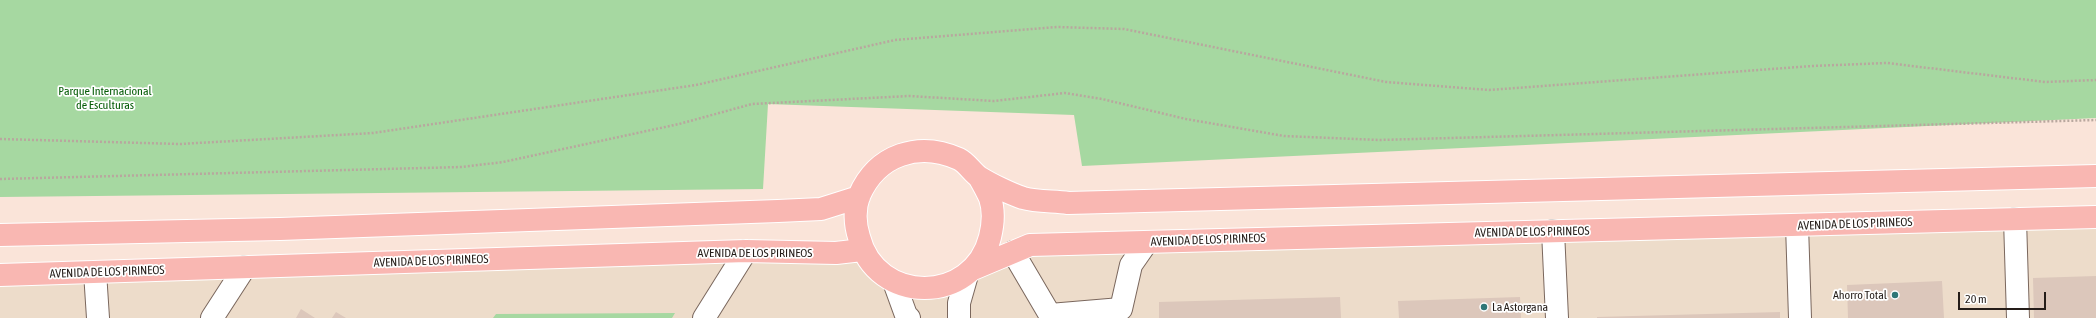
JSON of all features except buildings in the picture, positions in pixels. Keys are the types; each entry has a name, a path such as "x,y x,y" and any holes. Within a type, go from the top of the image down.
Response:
{"main road":[{"path":"979,177 991,199 993,225 987,249 969,272 953,283 935,288 918,288 894,282 876,269 862,250 855,224 859,197 871,175 890,159 913,151 938,151 960,160 979,177 1023,198 1068,203 2096,176"},
{"path":"0,235 288,229 778,211 821,209 859,197"},
{"name":"AVENIDA DE LOS PIRINEOS","path":"969,272 1030,245 2096,217"},
{"name":"AVENIDA DE LOS PIRINEOS","path":"0,275 746,251 836,253 862,250"}],"street":[{"path":"2015,219 2018,318"},
{"path":"1797,225 1800,318"},
{"path":"1553,231 1557,318"},
{"path":"1013,252 1050,315 1121,309 1131,265 1147,242"},
{"path":"704,318 746,251"},
{"path":"212,318 245,267"},
{"path":"95,272 98,318"},
{"path":"958,318 959,303 969,272"},
{"path":"894,282 906,315 909,318"}],"path":[{"path":"0,139 180,144 374,133 696,85 895,40 1057,27 1124,29 1386,82 1489,90 1812,66 1887,63 2045,82 2096,80"},
{"path":"0,179 462,167 503,162 679,124 752,104 909,96 994,101 1065,93 1102,99 1186,119 1284,136 1379,140 2096,120"}],"shaded area":[{"path":"2096,217 2096,318 0,318 0,275 862,250 918,289 1030,245"}],"green space":[{"name":"Parque Internacional de Esculturas","path":"0,0 2096,0 2096,118 1082,166 1074,115 768,104 763,189 0,197"},
{"path":"675,313 672,318 493,318 496,314"}],"place":[{"name":"Ahorro Total","path":"1895,295"},
{"name":"La Astorgana","path":"1484,307"}]}
